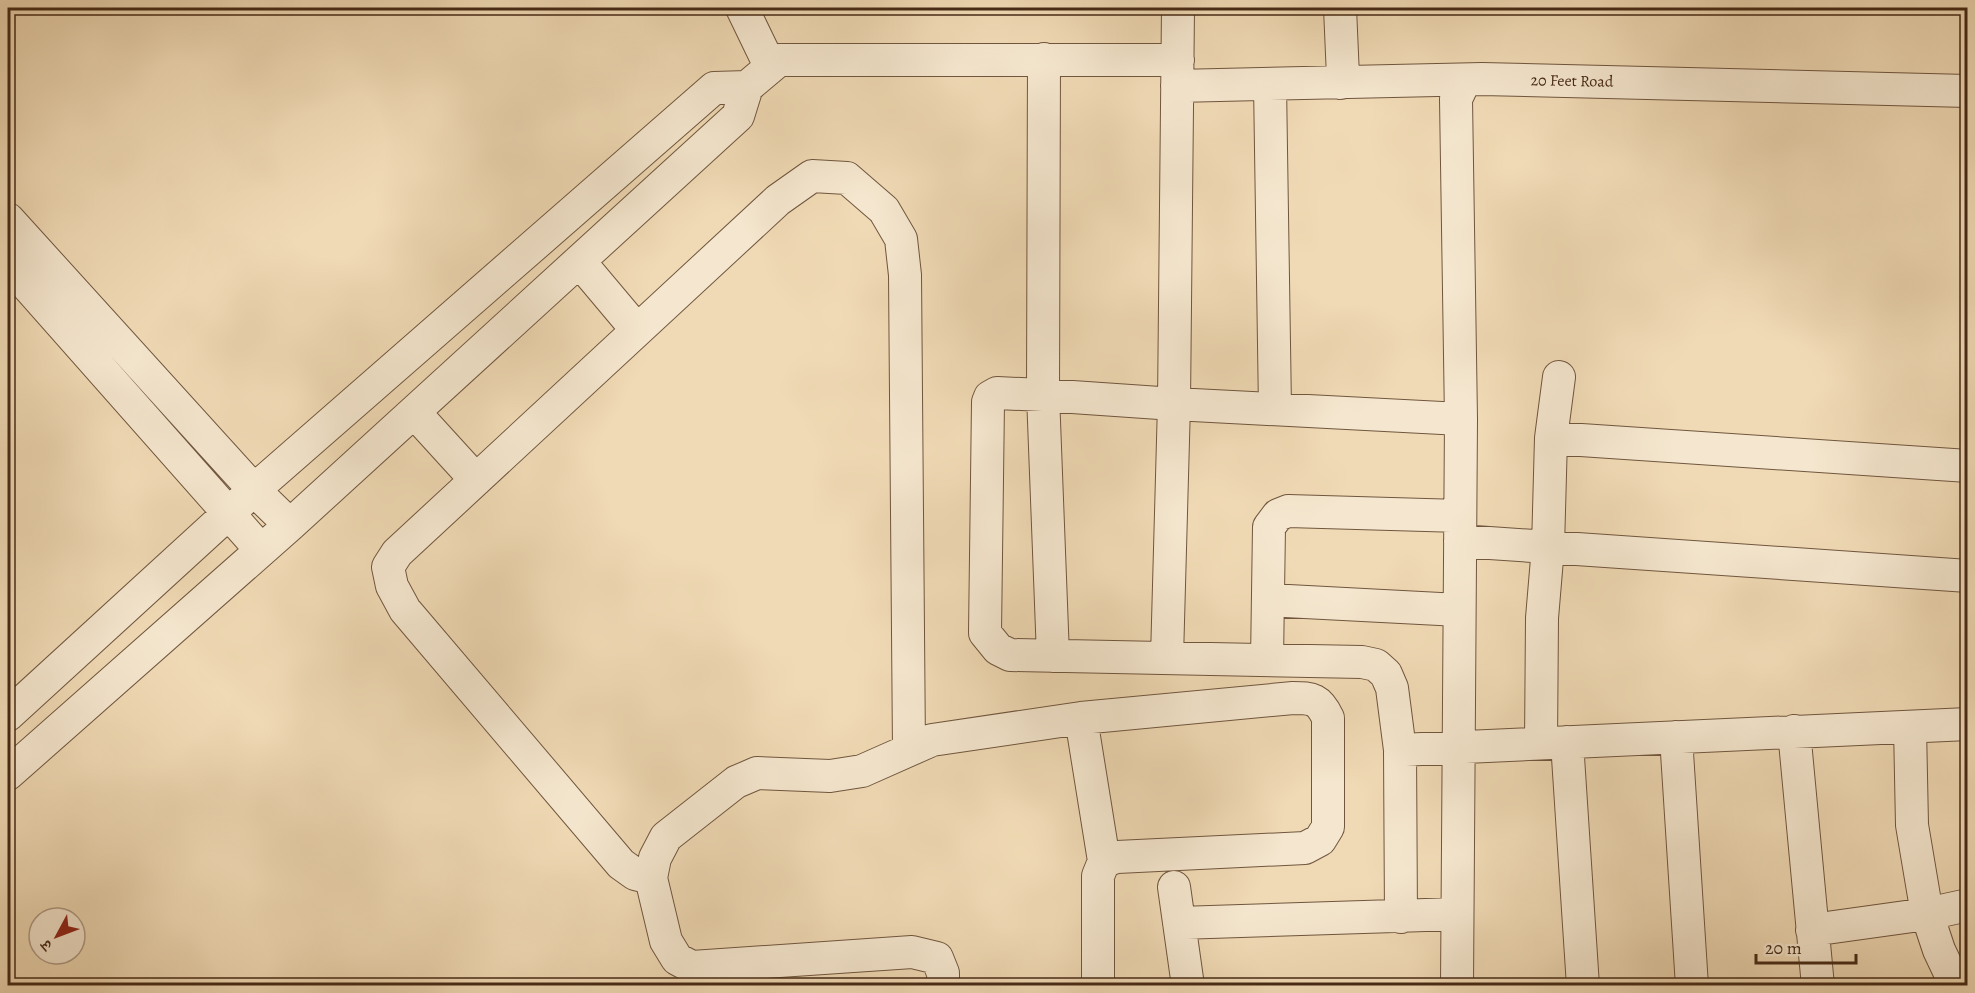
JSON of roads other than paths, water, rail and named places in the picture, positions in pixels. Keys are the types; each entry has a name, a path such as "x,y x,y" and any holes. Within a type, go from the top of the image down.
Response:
{"street":[{"path":"8,774 290,525 738,116 747,87 770,66 742,8"},
{"path":"1167,658 1174,404 1178,8"},
{"path":"1340,8 1343,77 1341,83"},
{"path":"1044,59 1043,395 1053,656"},
{"name":"20 Feet Road","path":"770,66 779,60 1044,59 1270,84 1482,79 1968,91"},
{"path":"1457,986 1461,419 1456,99 1465,80"},
{"path":"1270,84 1275,409"},
{"path":"8,715 254,490 714,88 747,87"},
{"path":"651,878 635,874 621,864 405,610 392,586 388,567 397,553 777,200 812,176 847,178 884,210 901,239 905,275 909,750"},
{"path":"8,219 254,490 290,525"},
{"path":"579,261 637,330"},
{"path":"8,264 261,550"},
{"path":"1558,377 1551,438 1548,547 1542,618 1554,742 1583,986"},
{"path":"1401,916 1400,750 1392,688 1386,674 1376,665 1362,662 1010,655 998,649 985,633 988,402 990,397 998,393 1461,419"},
{"path":"414,412 476,480"},
{"path":"1551,438 1968,466"},
{"path":"1267,660 1269,527 1278,515 1288,512 1460,529 1548,547 1968,576"},
{"path":"1268,600 1460,610"},
{"path":"943,986 944,974 937,958 912,952 692,967 676,959 666,941 651,878 656,858 666,837 736,782 757,773 830,776 862,771 932,740 1081,717 1293,698 1310,698 1322,705 1328,718 1328,827 1320,840 1305,848 1118,857 1104,861"},
{"path":"1081,717 1104,861 1098,876 1098,986"},
{"path":"1400,750 1968,724"},
{"path":"1910,727 1912,825 1928,914 1939,950 1956,986"},
{"path":"1794,731 1818,986"},
{"path":"1676,737 1692,986"},
{"path":"1174,887 1188,986"},
{"path":"1812,930 1928,914 1968,905"},
{"path":"1179,923 1458,914"}]}
